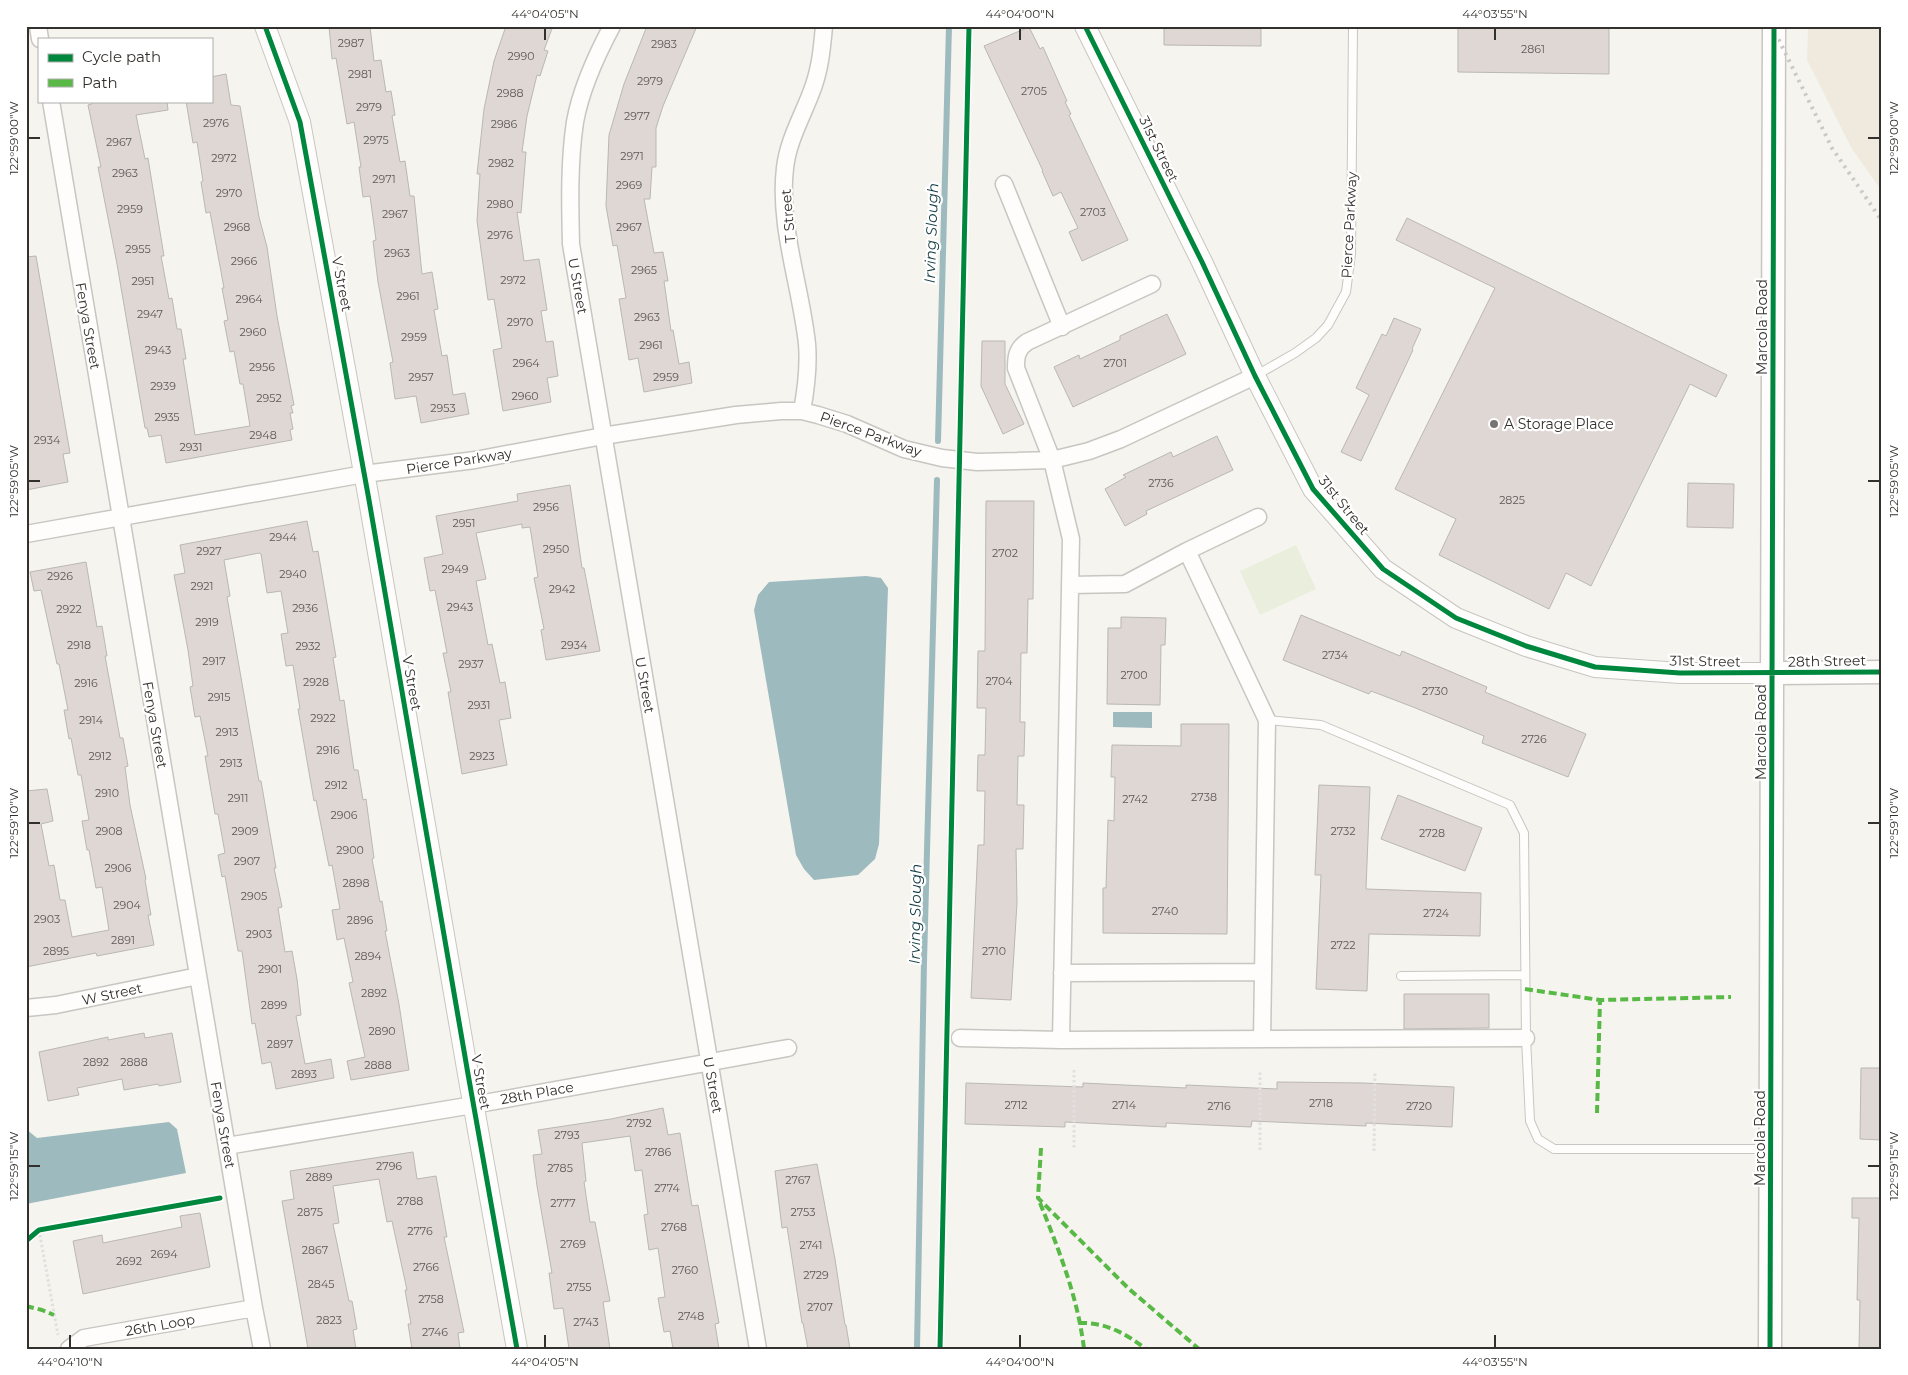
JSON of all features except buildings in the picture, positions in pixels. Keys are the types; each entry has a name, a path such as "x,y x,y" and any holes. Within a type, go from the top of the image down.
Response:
{"main road":[{"name":"Marcola Road","path":"1770,1349 1774,26"},
{"name":"28th Street","path":"1773,673 1882,672"}],"street":[{"name":"V Street","path":"265,26 300,122 364,474 517,1349"},
{"name":"U Street","path":"612,26 595,59 576,120 571,162 571,244 758,1349"},
{"name":"T Street","path":"802,411 807,381 807,344 785,212 785,167 798,123 811,94 819,69 824,26"},
{"name":"31st Street","path":"1085,26 1202,262 1255,376 1313,489 1383,569 1456,618 1526,646 1595,667 1680,673 1773,673"},
{"name":"Fenya Street","path":"51,102 226,1146 262,1349"},
{"path":"1004,184 1062,327"},
{"path":"1061,1040 1071,539 1052,460 1016,368 1016,358 1019,348 1027,342 1152,284"},
{"name":"Pierce Parkway","path":"26,534 364,474 475,460 603,436 736,415 802,411 847,424 904,449 942,458 977,462 1052,460 1089,451 1121,439 1255,376"},
{"path":"1070,585 1125,584 1187,551 1258,517"},
{"path":"1187,551 1267,720 1262,1039"},
{"path":"1062,972 1263,972"},
{"name":"W Street","path":"26,1008 56,1005 198,976"},
{"path":"960,1038 1061,1040 1526,1038"},
{"name":"28th Place","path":"226,1146 788,1048"},
{"name":"26th Loop","path":"64,1345 84,1338 254,1308"}],"lane":[{"name":"Pierce Parkway","path":"1255,376 1295,353 1316,338 1328,325 1346,292 1351,254 1354,26"},
{"path":"1267,720 1321,725 1510,805 1524,834 1526,1038 1530,1120 1538,1139 1554,1149 1772,1149"},
{"path":"1401,976 1525,975"}],"path":[{"path":"1074,1070 1074,1148"},
{"path":"1260,1071 1260,1150"},
{"path":"1374,1151 1375,1072"},
{"path":"32,1236 39,1230 48,1228"},
{"path":"39,1230 64,1345"}],"shaded area":[{"path":"1808,26 1882,26 1882,191 1852,149 1807,60"}],"green space":[{"path":"1296,545 1316,589 1260,615 1240,571"}],"water":[{"path":"866,576 881,578 888,588 879,844 875,859 858,875 814,880 804,869 796,855 754,610 758,595 769,582"},
{"path":"1113,712 1152,712 1152,728 1113,727"},
{"path":"169,1122 177,1129 186,1173 26,1204 26,1129 37,1138"}],"waterway":[{"name":"Irving Slough","path":"938,441 949,26"},
{"name":"Irving Slough","path":"917,1349 924,962 937,480"}],"railway":[{"path":"1772,26 1832,148 1882,221"}],"marked path":[{"path":"1525,989 1600,1000 1731,997"},
{"path":"1597,1113 1600,1000"},
{"path":"1041,1148 1038,1198 1128,1288 1199,1349"},
{"path":"1040,1203 1061,1256 1077,1311 1084,1349"},
{"path":"26,1306 54,1315"},
{"path":"1079,1323 1097,1324 1114,1330 1146,1349"}],"cycle path":[{"path":"265,26 300,122 369,500 517,1349"},
{"path":"940,1349 969,26"},
{"path":"1085,26 1202,262 1255,376 1313,489 1383,569 1456,618 1526,646 1595,667 1680,673 1882,672"},
{"path":"1770,1349 1774,26"},
{"path":"26,1241 39,1230 220,1198"}],"place":[{"name":"A Storage Place","path":"1494,424"}]}
